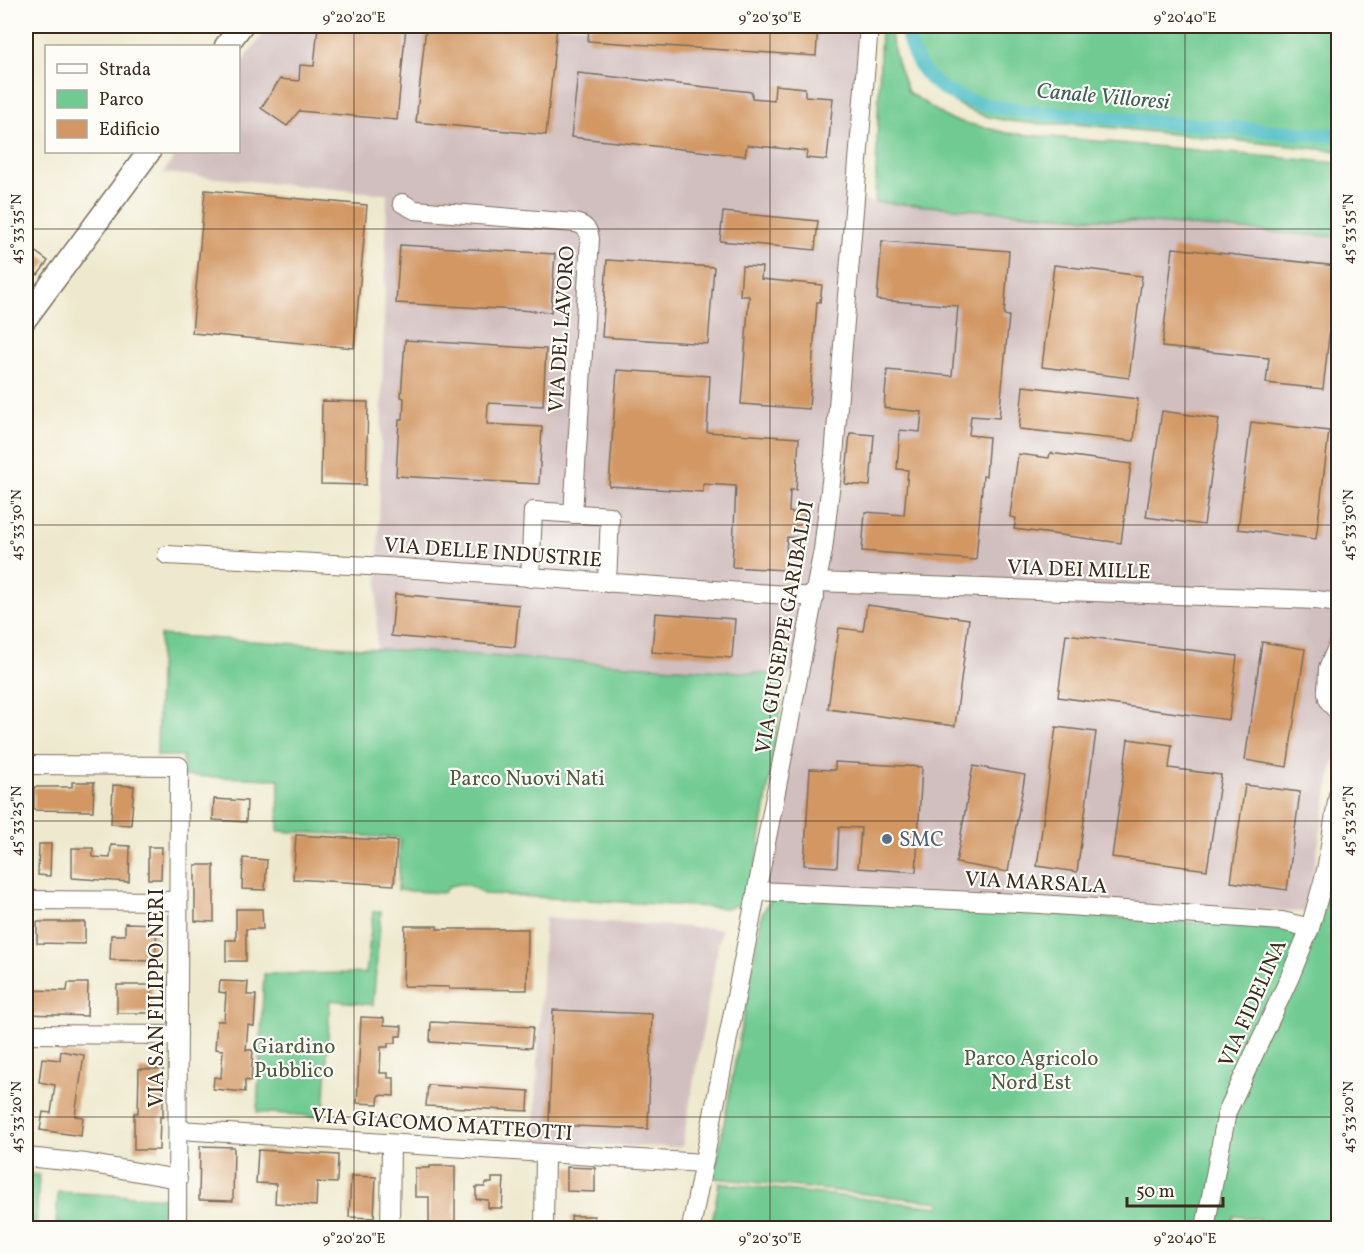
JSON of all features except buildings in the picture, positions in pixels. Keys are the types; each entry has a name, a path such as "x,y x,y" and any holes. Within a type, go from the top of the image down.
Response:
{"main road":[{"path":"227,45 241,26"},
{"path":"26,318 148,153"}],"street":[{"name":"VIA GIUSEPPE GARIBALDI","path":"692,1228 816,590 834,456 869,26"},
{"name":"VIA DEL LAVORO","path":"402,203 415,210 575,223 589,231 573,514"},
{"path":"530,578 533,512 610,516 607,583"},
{"name":"VIA DELLE INDUSTRIE","path":"167,555 607,583 816,590"},
{"name":"VIA DEI MILLE","path":"816,590 1316,600 1332,602 1338,606"},
{"path":"1334,709 1328,668 1338,645"},
{"path":"1334,709 1330,680 1338,672"},
{"name":"VIA SAN FILIPPO NERI","path":"26,765 179,766 177,1228"},
{"name":"VIA FIDELINA","path":"1205,1228 1227,1112 1289,979 1310,928 1326,871 1338,795"},
{"name":"VIA MARSALA","path":"757,891 1052,905 1282,921 1310,928"},
{"path":"26,900 178,901"},
{"path":"26,1034 178,1035"},
{"name":"VIA GIACOMO MATTEOTTI","path":"178,1130 704,1163"},
{"path":"390,1228 391,1143"},
{"path":"544,1228 545,1153"},
{"path":"26,1157 94,1165 178,1179"}],"shaded area":[{"path":"269,26 868,26 855,200 1338,237 1338,756 1333,763 1306,912 760,888 802,676 376,649 387,194 163,173 177,153 240,153 240,66"},
{"path":"545,918 721,929 682,1147 534,1144"}],"green space":[{"path":"909,26 1338,26 1338,151 1076,124 1027,123 981,115 961,106 942,93 926,76 913,53"},
{"path":"881,29 889,29 897,62 908,92 949,119 1007,133 1338,163 1338,237 875,202"},
{"name":"Parco Nuovi Nati","path":"160,635 786,675 751,896 745,904 727,908 483,894 463,884 453,886 443,893 398,890 400,838 278,831 279,779 184,776 183,756 157,756"},
{"name":"Parco Agricolo Nord Est","path":"1338,844 1338,1228 1258,1225 1259,1219 1234,1216 1231,1228 711,1228 719,1183 940,1207 940,1202 714,1178 762,914 769,902 777,897 1316,930"},
{"name":"Giardino Pubblico","path":"373,912 381,912 373,1005 330,1000 324,1117 257,1112 264,974 366,973"},
{"path":"26,1174 39,1175 36,1228 26,1228"},
{"path":"58,1192 171,1198 169,1228 56,1228"}],"waterway":[{"name":"Canale Villoresi","path":"906,26 911,48 920,66 932,80 946,90 980,104 1022,111 1338,136"}],"place":[{"name":"SMC","path":"887,839"}]}
